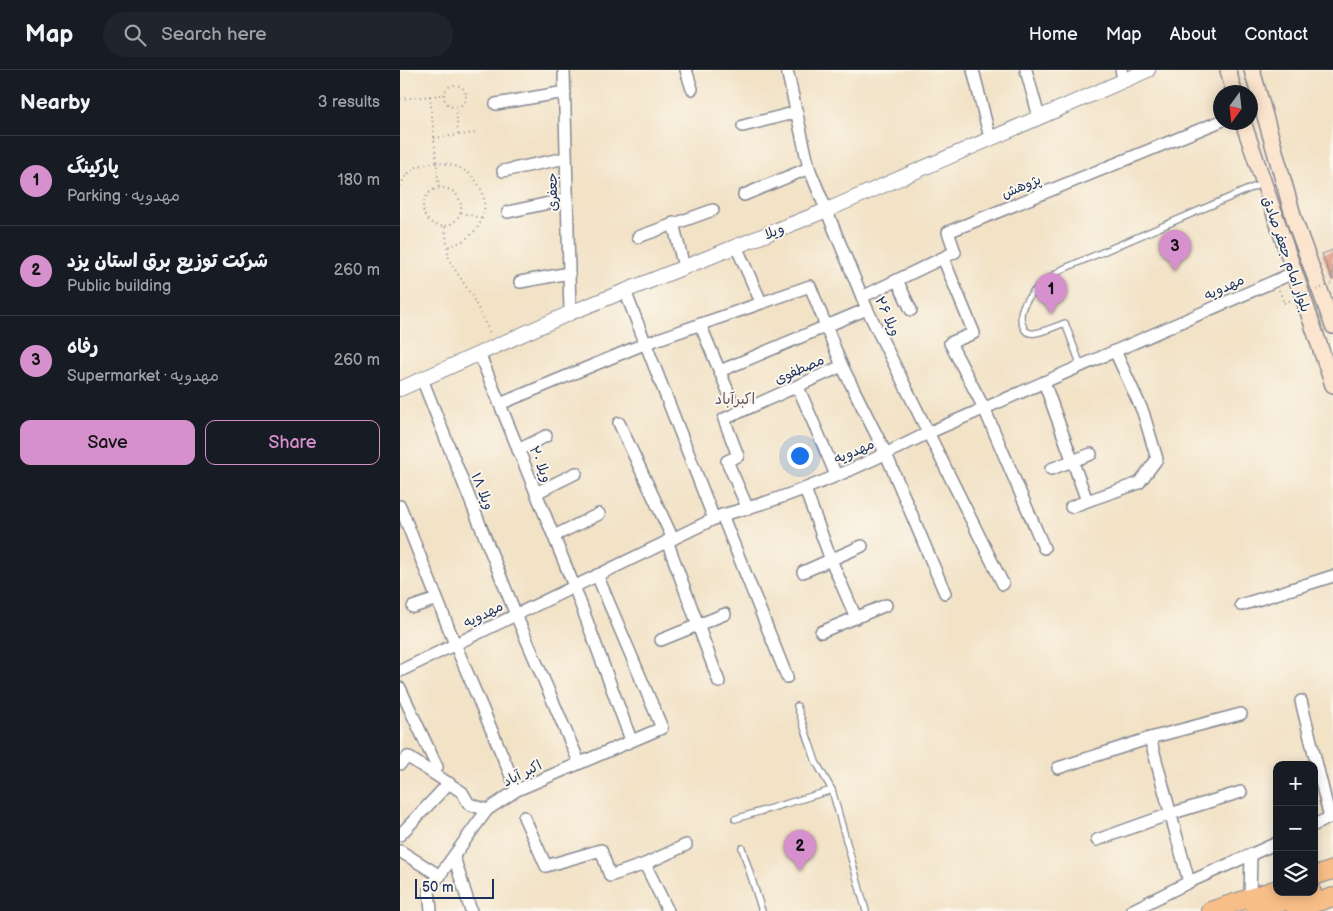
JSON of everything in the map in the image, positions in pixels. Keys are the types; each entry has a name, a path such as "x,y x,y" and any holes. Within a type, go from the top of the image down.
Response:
{"main road":[{"path":"1228,70 1232,85"},
{"name":"بلوار امام جعفر صادق","path":"1252,70 1295,222 1333,326"},
{"name":"بلوار امام جعفر صادق","path":"1246,130 1293,273 1333,385"},
{"path":"1318,875 1333,870"},
{"path":"1318,890 1333,885"},
{"path":"1253,904 1273,892"},
{"path":"1210,911 1293,896"},
{"path":"1291,911 1333,897"}],"street":[{"name":"جعفری","path":"564,70 570,313"},
{"path":"686,70 692,89"},
{"name":"ویلا ۲۶","path":"787,70 809,168 866,309 1002,584"},
{"path":"973,70 990,138"},
{"path":"1026,70 1039,117"},
{"name":"ویلا","path":"400,389 570,313 826,210 1039,117 1122,75 1148,70"},
{"path":"496,104 565,92"},
{"path":"743,126 797,112"},
{"name":"پژوهش","path":"943,258 955,252 948,232 1213,124"},
{"path":"503,171 566,158"},
{"path":"744,195 809,168"},
{"path":"508,212 567,199"},
{"path":"638,237 712,210"},
{"path":"673,223 684,267"},
{"path":"500,404 644,344 761,302 736,246"},
{"path":"862,297 943,258 974,333 950,343 984,408 1044,548"},
{"path":"520,282 569,273"},
{"name":"مهدویه","path":"400,671 718,517 748,509 805,488 886,454 984,408 1293,273"},
{"path":"897,280 911,310"},
{"name":"مصطفوی","path":"761,302 810,286 842,366 886,454 945,593"},
{"path":"625,291 644,344 787,676"},
{"path":"720,371 866,309"},
{"path":"700,324 730,396"},
{"path":"1071,507 1138,482 1157,459 1143,412 1115,351"},
{"name":"ویلا ۲۰","path":"479,354 574,586 631,740"},
{"name":"مصطفوی","path":"748,509 728,461 738,456 724,419 842,366"},
{"name":"ویلا ۱۸","path":"422,379 516,615 579,762"},
{"path":"1044,382 1087,501"},
{"path":"798,387 836,475"},
{"path":"619,423 670,540 719,682"},
{"path":"518,450 546,436"},
{"path":"1051,469 1091,454"},
{"path":"536,493 576,473"},
{"path":"805,488 831,560 856,618"},
{"path":"400,506 455,644 518,790"},
{"path":"554,536 599,514"},
{"path":"803,572 862,546"},
{"name":"اکبر آباد","path":"431,911 429,890 486,810 518,790 579,762 662,728 597,575"},
{"path":"1241,605 1333,576"},
{"path":"413,607 437,599"},
{"path":"821,632 886,605"},
{"path":"661,640 725,614"},
{"path":"400,688 437,767 432,772"},
{"path":"1301,702 1331,817 1318,823"},
{"path":"1058,768 1150,738 1241,714"},
{"path":"1150,738 1189,882"},
{"path":"400,764 408,757 462,792 470,804 486,810"},
{"path":"400,835 449,783"},
{"path":"1097,840 1170,814 1241,792"},
{"path":"524,817 546,866 600,850 610,876 645,864 686,845"},
{"path":"1131,911 1189,882 1273,845"},
{"path":"400,851 440,876"},
{"path":"1251,855 1253,904"},
{"path":"454,857 471,911"},
{"path":"645,864 668,911"}],"lane":[{"path":"1081,366 1065,322 1036,333 1029,333 1024,330 1020,321 1024,306 1039,285 1063,269 1263,184"},
{"path":"797,706 816,762 832,790 866,911"},
{"path":"735,820 832,790"},
{"path":"742,848 762,911"}],"path":[{"path":"451,85 463,88 466,93 466,100 456,107 449,106 443,95 451,85"},
{"path":"400,99 443,95"},
{"path":"430,96 439,188"},
{"path":"456,107 458,135"},
{"path":"434,138 477,134"},
{"path":"400,186 409,172 417,166 436,163 458,166 475,178 484,198 482,219 477,230 468,238 447,247"},
{"path":"439,188 448,188 456,194 461,202 461,212 452,224 445,227 435,226 426,220 422,210 423,200 430,192 439,188"},
{"path":"461,212 482,219"},
{"path":"445,227 450,260 472,296 496,346"},
{"path":"1278,288 1284,303 1331,284"}],"building":[{"path":"1333,250 1333,280 1332,280 1322,254"}],"place":[{"name":"رفاه","path":"1175,271"},
{"name":"پارکینگ","path":"1051,314"},
{"name":"شرکت توزیع برق استان یزد","path":"800,871"}],"district":[{"name":"اکبرآباد","path":"735,399"}]}
